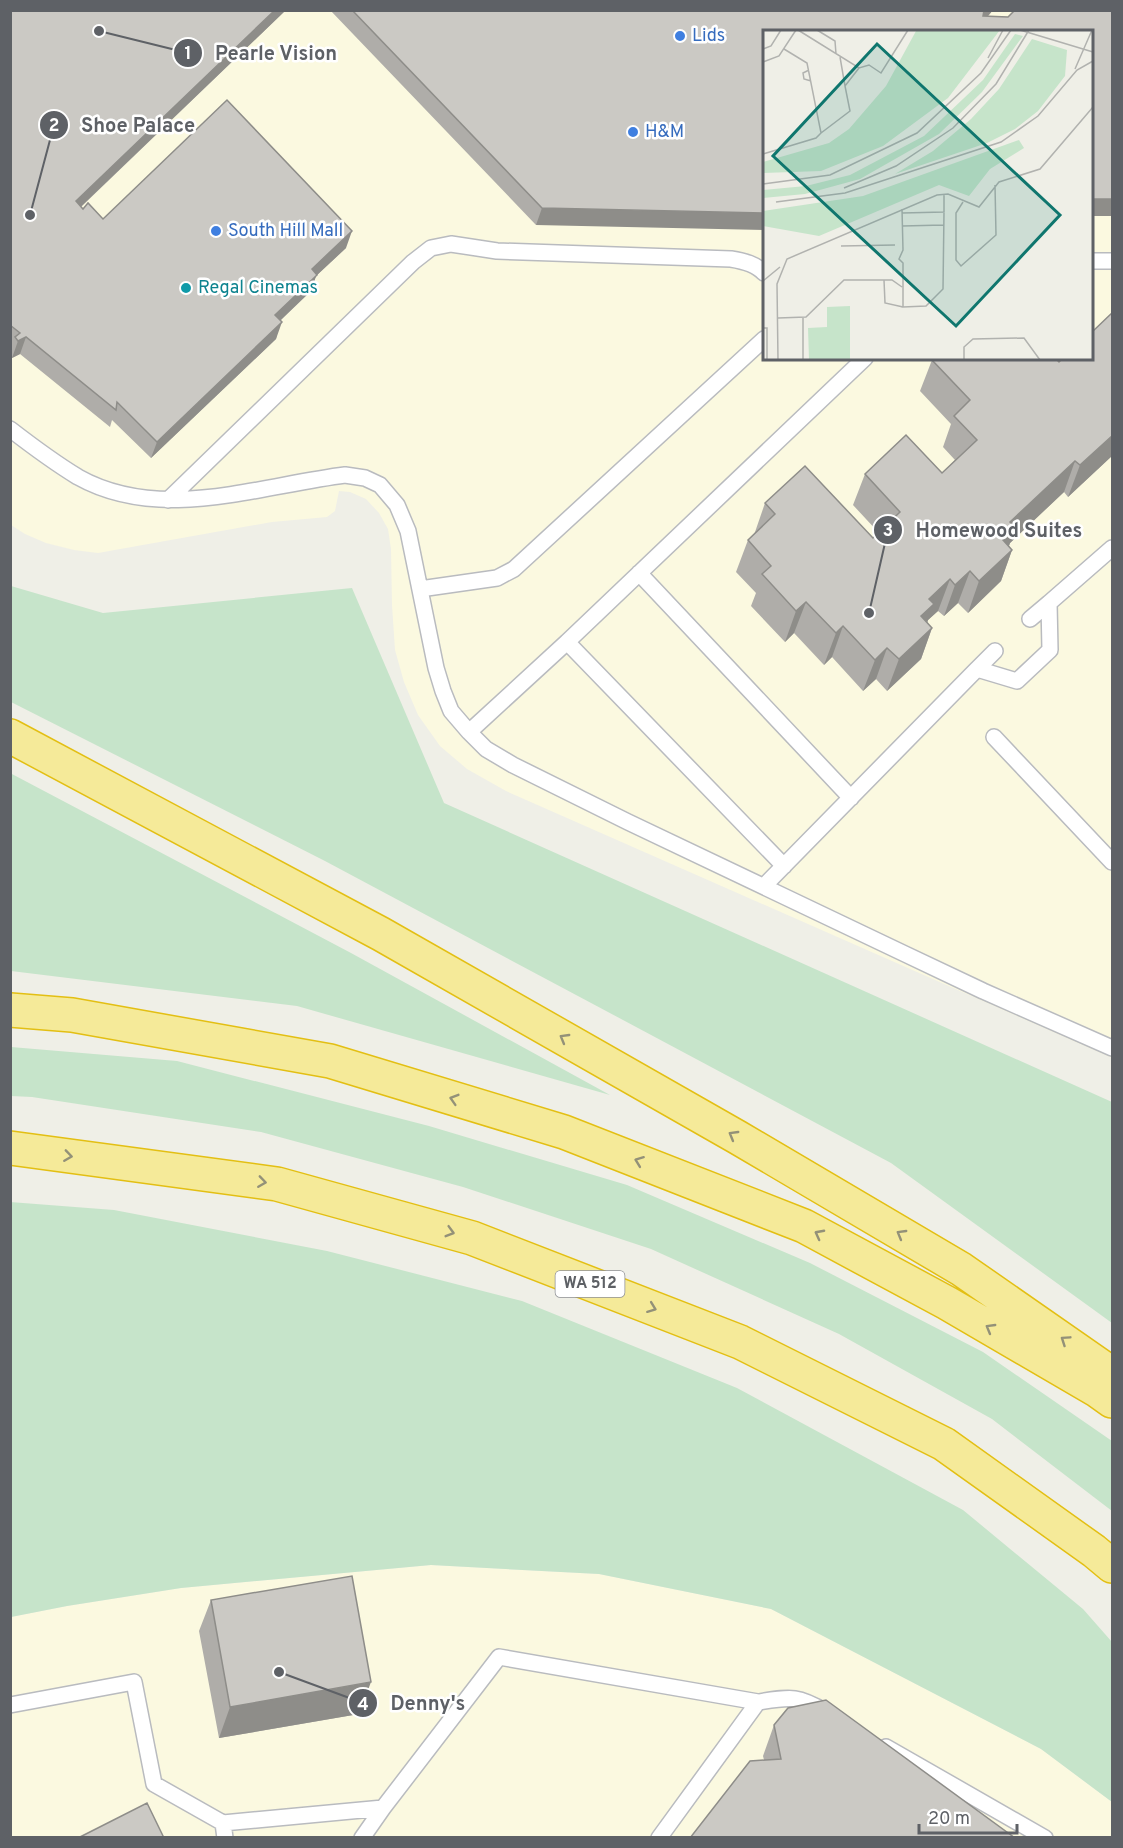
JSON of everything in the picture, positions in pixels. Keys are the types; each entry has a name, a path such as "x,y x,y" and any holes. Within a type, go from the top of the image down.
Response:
{"highway":[{"path":"10,735 381,934 737,1137 961,1269 1113,1374"},
{"path":"10,1010 72,1015 330,1061 564,1132 804,1226 957,1309 1098,1390 1113,1401"},
{"name":"WA 512","path":"10,1148 277,1184 472,1238 740,1342 944,1444 1113,1566"}],"lane":[{"path":"168,501 413,262 431,248 451,244 497,251 731,259 746,262 763,272"},
{"path":"1093,261 1113,261"},
{"path":"420,589 497,578 514,569 763,341"},
{"path":"469,732 567,642 863,360"},
{"path":"10,429 80,478 128,496 168,501 203,498 345,475 365,478 380,485 397,505 408,531 436,668 451,711 486,749 513,765 983,991 1113,1048"},
{"path":"1030,619 1113,548"},
{"path":"639,573 851,798"},
{"path":"977,669 1017,681 1050,650 1049,603"},
{"path":"567,642 784,866"},
{"path":"764,886 995,651"},
{"path":"994,737 1113,862"},
{"path":"362,1838 499,1657 758,1702 790,1697 810,1703 841,1720"},
{"path":"10,1705 134,1682 154,1784 224,1831 383,1808"},
{"path":"659,1838 758,1702"},
{"path":"872,1738 1045,1838"}],"shaded area":[{"path":"10,11 1112,11 1112,1058 506,791 467,769 440,746 418,715 404,682 395,650 391,549 388,529 379,513 366,499 350,492 339,491 335,511 327,517 272,522 98,553 46,543 11,525"},
{"path":"431,1565 599,1574 771,1609 1041,1749 1112,1802 1112,1838 11,1838 11,1617 181,1588"}],"green space":[{"path":"11,586 103,613 352,588 444,803 1112,1102 1112,1323 891,1163 325,861 11,702"},
{"path":"10,773 351,953 610,1095 297,1006 11,971"},
{"path":"11,1047 177,1061 429,1126 627,1185 810,1263 983,1352 1112,1441 1112,1511 992,1419 839,1334 651,1249 463,1187 261,1132 32,1097 11,1096"},
{"path":"10,1202 114,1210 327,1251 522,1301 737,1388 963,1510 1083,1609 1112,1642 1112,1802 1041,1749 771,1609 599,1574 431,1565 181,1588 11,1617"}],"building":[{"name":"South Hill Mall","path":"10,10 275,10 76,201 83,209 88,203 103,219 227,100 352,231 312,269 317,275 275,315 282,322 157,442 117,402 116,410 26,337 18,341 15,337 20,333 10,325"},
{"path":"352,10 984,10 983,16 1008,17 1015,10 1113,10 1113,199 1093,199 1093,30 763,30 763,213 542,208"},
{"path":"1113,312 1113,435 1080,465 1075,461 1010,522 1016,528 1003,540 1012,550 979,581 970,571 955,585 950,579 929,599 934,604 921,616 932,628 899,659 887,648 875,660 843,626 836,633 806,602 796,611 762,574 771,566 748,540 775,514 765,503 805,466 873,538 900,512 865,474 906,435 942,473 977,440 954,416 970,400 932,360 1057,360 1059,362 1061,360 1093,360 1093,331"},
{"path":"352,1576 371,1682 230,1707 211,1600"},
{"path":"826,1700 1015,1838 690,1838 750,1761 781,1759 774,1725 788,1708"},
{"path":"147,1803 164,1838 78,1838"}],"place":[{"name":"Pearle Vision","path":"99,31"},
{"name":"Lids","path":"680,36"},
{"name":"H&M","path":"633,132"},
{"name":"Shoe Palace","path":"30,215"},
{"name":"South Hill Mall","path":"216,231"},
{"name":"Regal Cinemas","path":"186,288"},
{"name":"Homewood Suites","path":"869,613"},
{"name":"Denny's","path":"279,1672"}]}
